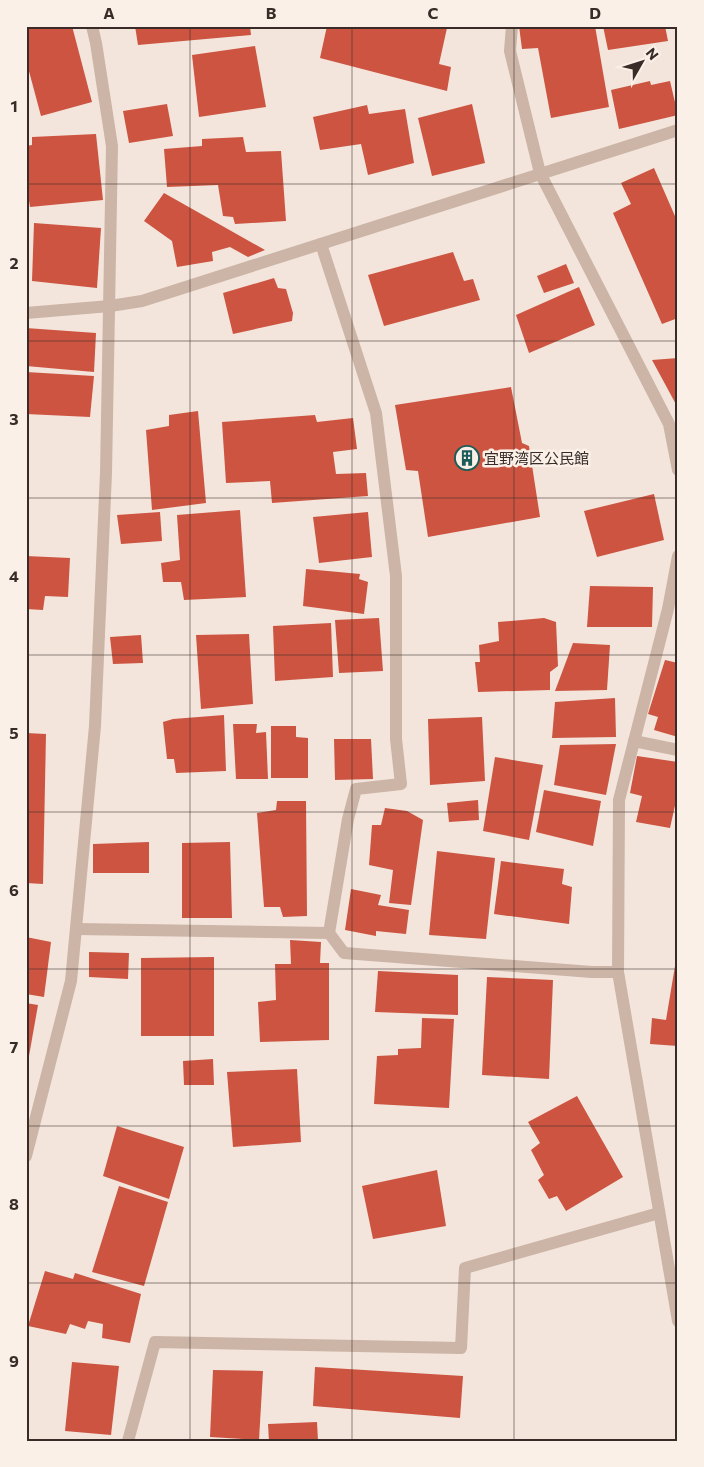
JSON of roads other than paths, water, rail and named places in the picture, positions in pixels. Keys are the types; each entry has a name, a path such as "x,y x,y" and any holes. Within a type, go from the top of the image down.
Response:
{"street":[{"path":"26,1156 71,981 95,726 106,473 112,146 92,26"},
{"path":"512,26 510,51 540,174 669,424 678,470"},
{"path":"26,313 110,306 142,301 678,130"},
{"path":"321,244 376,414 396,576 396,738 401,784 356,789 348,819 329,933 344,953 592,972 618,972"},
{"path":"678,556 675,587 619,800 618,972 678,1321"},
{"path":"634,741 678,750"},
{"path":"76,929 329,933"},
{"path":"128,1441 155,1342 461,1348 465,1268 659,1213"}],"place":[{"name":"宜野湾区公民館","path":"467,458"}]}
